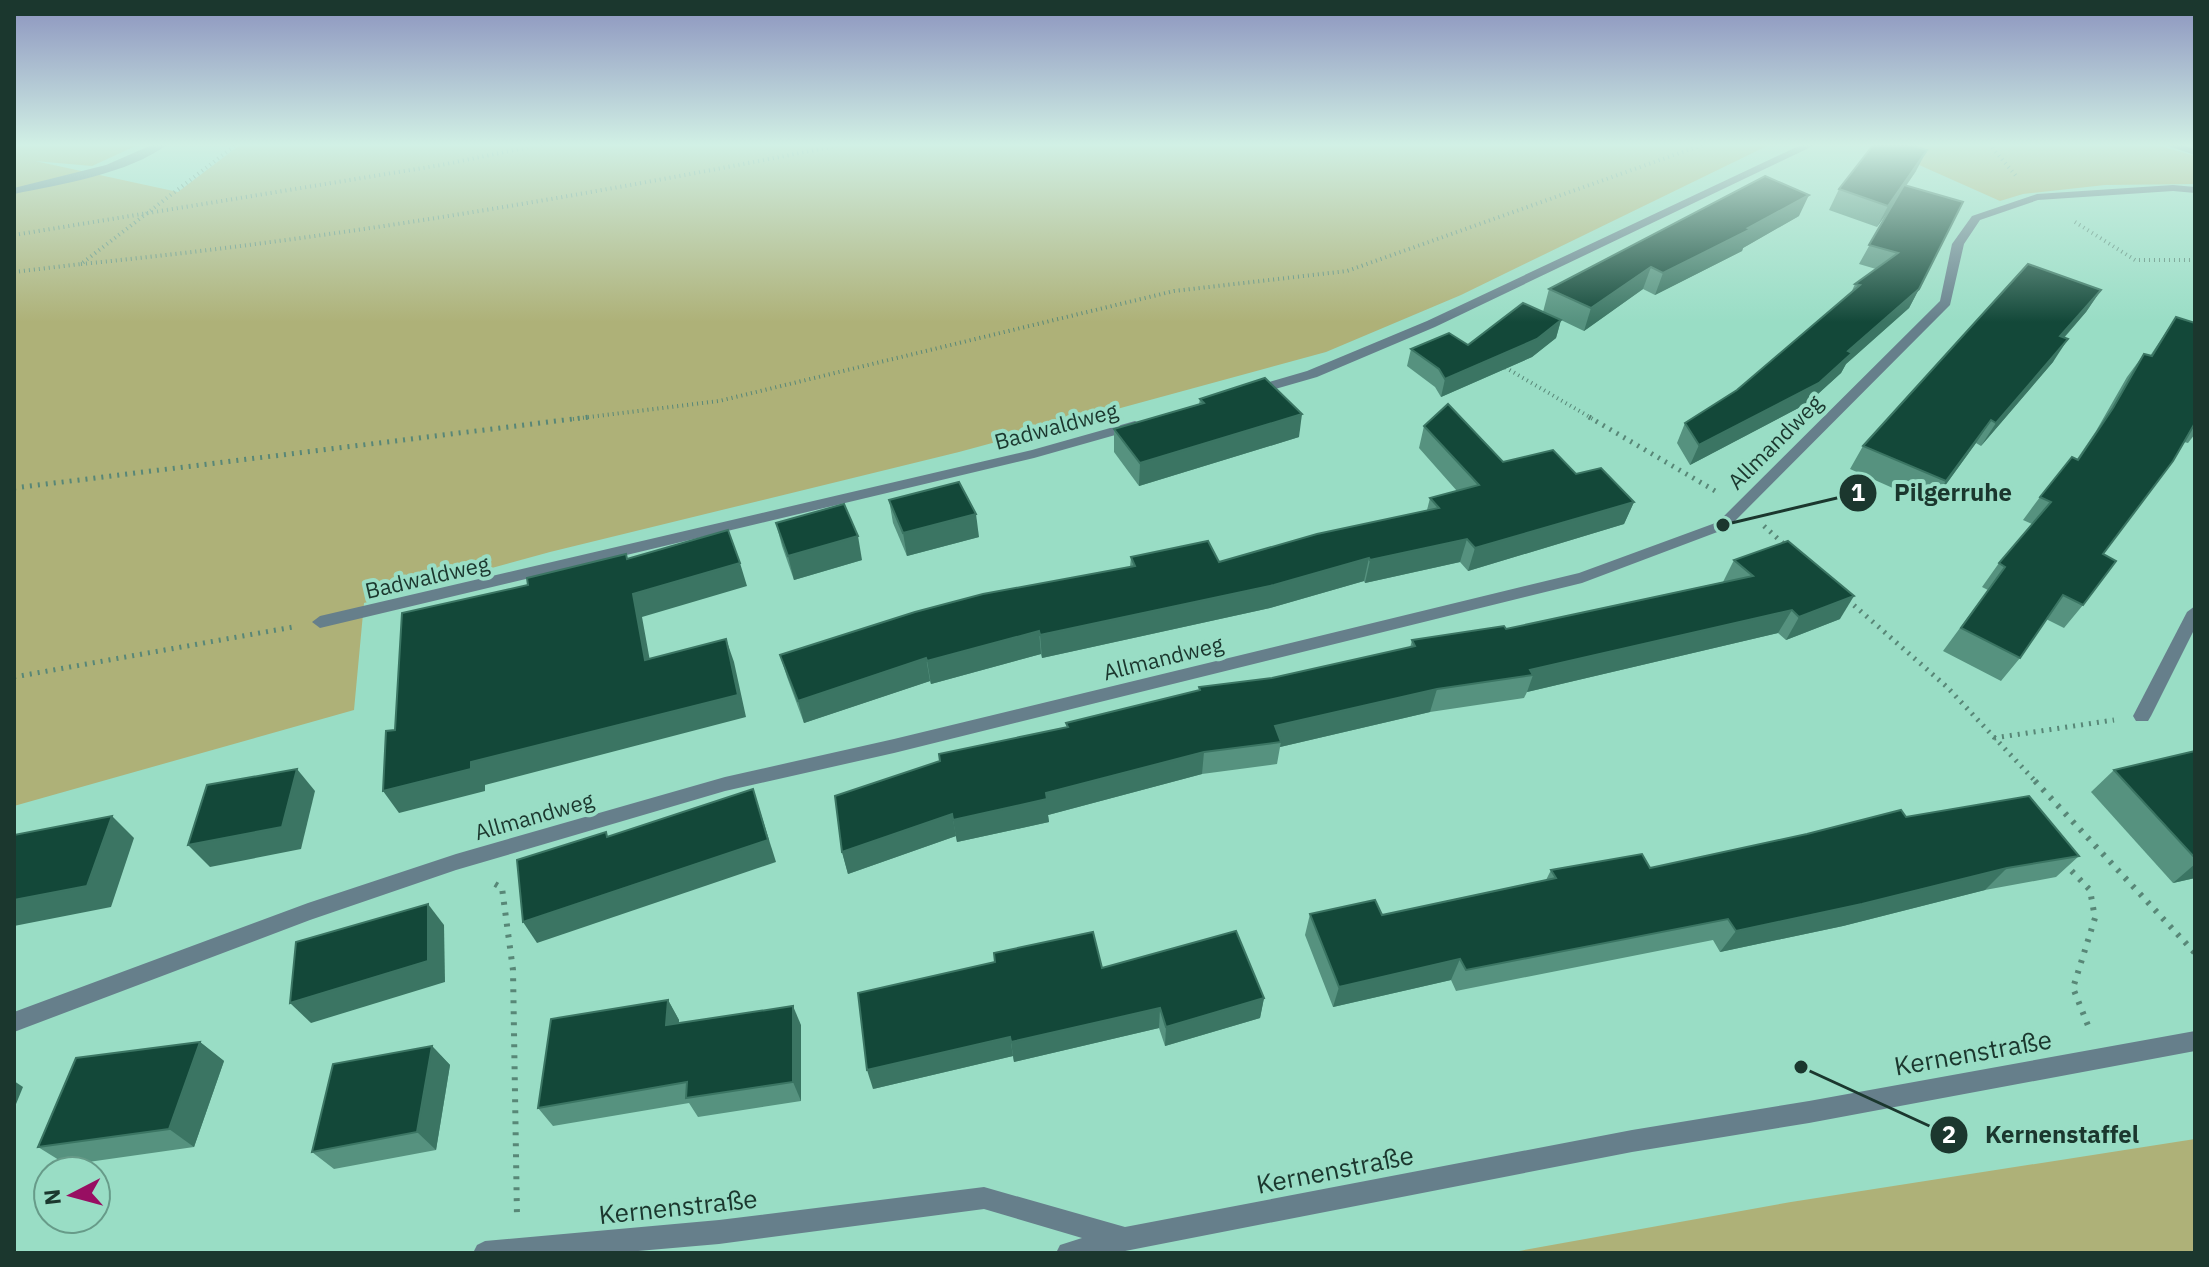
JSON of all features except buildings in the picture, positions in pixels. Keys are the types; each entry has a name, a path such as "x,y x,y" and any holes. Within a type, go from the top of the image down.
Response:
{"street":[{"path":"1238,395 1312,374 1431,324 1687,203"},
{"name":"Allmandweg","path":"14,1022 308,912 456,862 725,784 909,743 1582,578 1723,525 1946,302 1958,244 1976,218 2019,203"},
{"name":"Badwaldweg","path":"320,622 1018,458 1151,421"},
{"path":"2142,716 2195,612"},
{"name":"Kernenstraße","path":"485,1253 719,1232 984,1198 1124,1239 1632,1141 2195,1041"},
{"path":"1068,1253 1124,1239"}],"path":[{"path":"81,264 160,203"},
{"path":"14,235 212,203"},
{"path":"14,272 168,256 515,203"},
{"path":"14,488 719,401 1174,291 1347,271 1538,203"},
{"path":"2047,203 2135,260 2195,260"},
{"path":"1499,364 1741,507 1798,557"},
{"path":"1844,597 1947,687 2195,953"},
{"path":"14,677 320,622"},
{"path":"1994,738 2142,716"},
{"path":"2062,860 2090,890 2095,918 2073,988 2101,1058"},
{"path":"456,862 502,888 513,970 517,1250"}],"green space":[{"path":"14,203 1650,203 1461,295 1326,352 959,452 550,552 364,603 354,710 14,806"},
{"path":"2195,1139 2195,1253 1508,1253 1791,1202"}],"place":[{"name":"Pilgerruhe","path":"1723,525"},
{"name":"Kernenstaffel","path":"1801,1067"}]}
